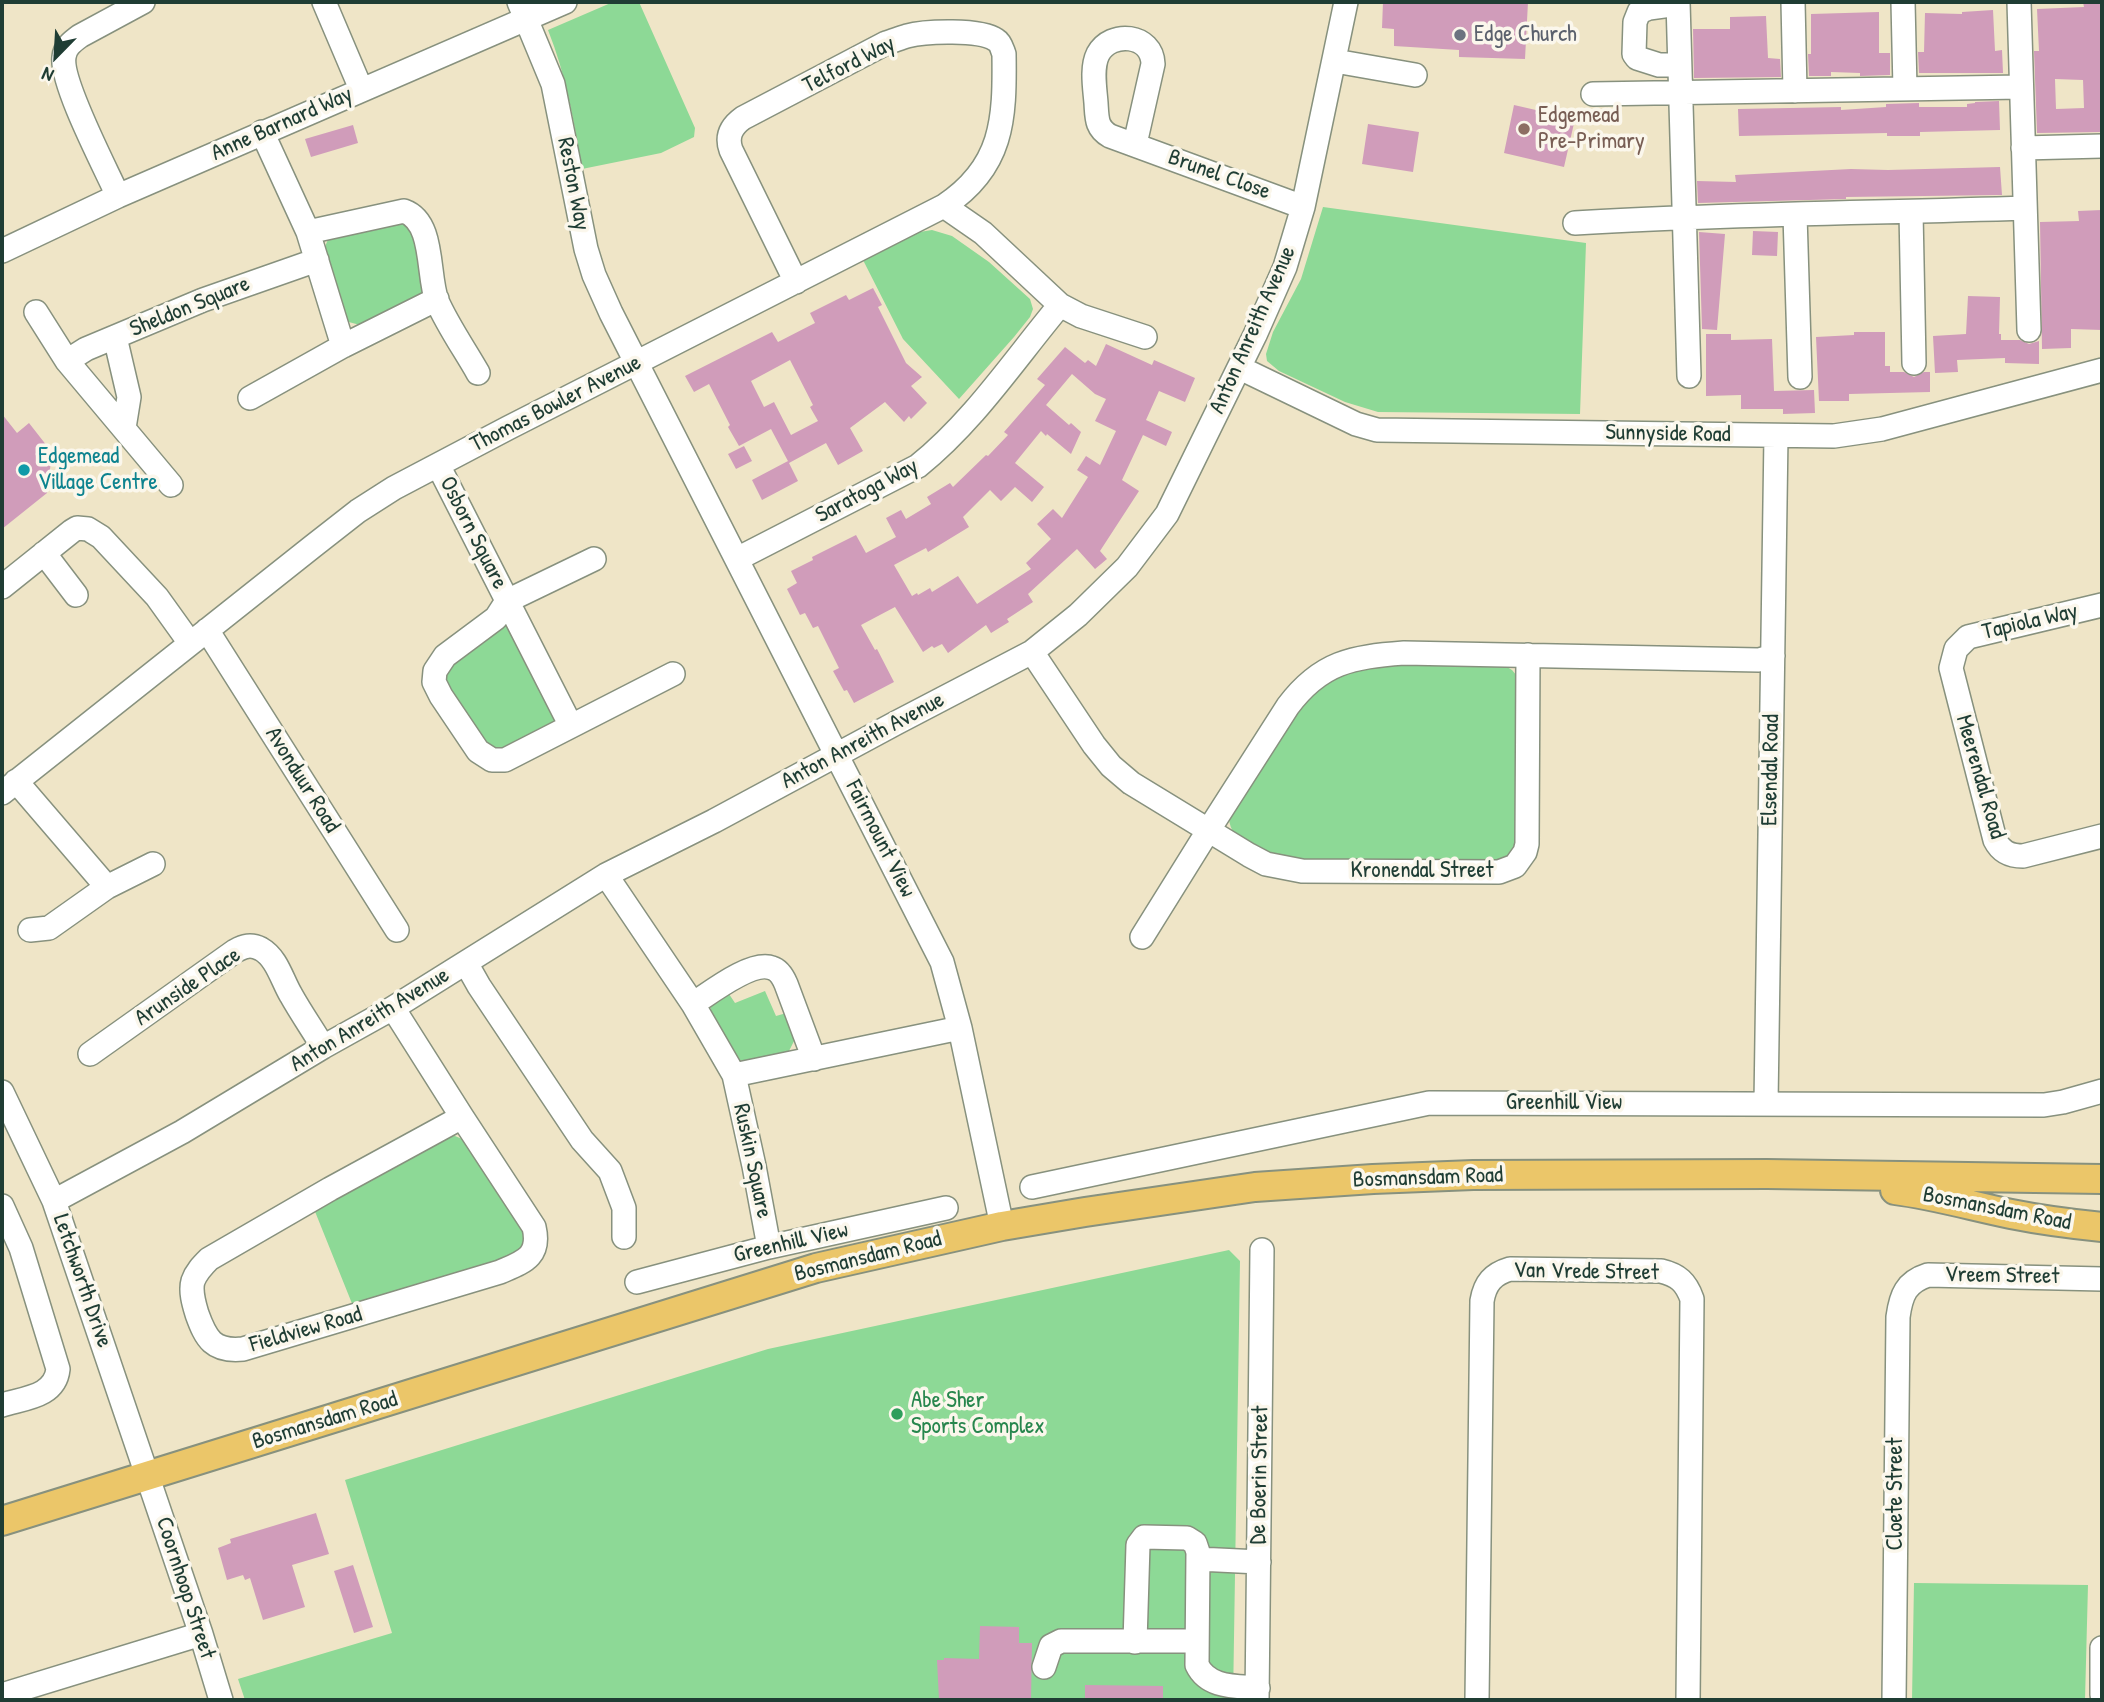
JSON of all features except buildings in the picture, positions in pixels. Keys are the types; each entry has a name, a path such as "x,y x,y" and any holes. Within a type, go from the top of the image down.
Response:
{"main road":[{"name":"Bosmansdam Road","path":"1767,1174 1917,1193 2008,1214 2102,1227"},
{"name":"Bosmansdam Road","path":"2,1521 816,1268 1002,1226 1255,1187 1373,1179 1473,1175 1767,1174 2102,1179"}],"street":[{"path":"118,196 66,80 64,58 71,43 80,36 143,2"},
{"path":"324,2 362,89"},
{"name":"Anne Barnard Way","path":"2,251 118,196 362,89 522,10 565,2"},
{"name":"Anton Anreith Avenue","path":"54,1201 182,1132 323,1047 394,1008 606,875 714,821 1032,652 1078,615 1127,567 1167,514 1240,368 1285,267 1303,206 1346,2"},
{"path":"1793,2 1795,91"},
{"path":"1903,2 1905,89"},
{"path":"2019,2 2029,330"},
{"path":"1679,65 1648,63 1637,58 1634,54 1639,12 1678,3 1689,376"},
{"name":"Reston Way","path":"522,10 553,84 586,249 594,275 637,363"},
{"name":"Telford Way","path":"796,282 731,150 729,143 732,128 743,118 886,43 922,34 979,34 995,39 1004,54 1000,129 992,155 977,178 944,206"},
{"path":"1335,61 1415,75"},
{"path":"1592,94 2021,87"},
{"path":"262,132 308,232 343,346"},
{"name":"Brunel Close","path":"1135,144 1303,206"},
{"path":"2023,148 2102,146"},
{"path":"944,206 983,233 1060,305 1081,316 1145,337"},
{"name":"Thomas Bowler Avenue","path":"9,787 358,511 394,488 944,206"},
{"path":"1575,223 1685,216 2025,208"},
{"path":"308,232 404,211 410,213 424,229 437,299 478,373"},
{"path":"1911,212 1914,363"},
{"path":"1795,215 1800,377"},
{"name":"Sheldon Square","path":"67,361 86,349 203,300 317,260"},
{"path":"250,398 343,346 437,299"},
{"name":"Saratoga Way","path":"737,559 918,466 964,425 1060,305"},
{"path":"36,312 67,361 171,485"},
{"path":"115,337 129,397 124,428"},
{"name":"Fairmount View","path":"637,363 942,962 960,1027 1002,1226"},
{"name":"Sunnyside Road","path":"1240,368 1356,424 1377,430 1776,436 1834,436 1868,432 2102,370"},
{"name":"Elsendal Road","path":"1766,1103 1776,436"},
{"name":"Osborn Square","path":"438,465 571,726"},
{"name":"Avonduur Road","path":"44,553 77,528 88,529 102,537 157,597 198,636 397,930"},
{"path":"2,587 44,553 76,595"},
{"name":"Osborn Square","path":"594,559 507,601 496,618 438,664 433,676 441,696 478,751 492,760 505,760 673,674"},
{"name":"Tapiola Way","path":"1960,644 1968,637 2102,605"},
{"name":"Meerendal Road","path":"1960,644 1953,654 1951,668 1998,846 2008,854 2023,856 2102,835"},
{"name":"Kronendal Street","path":"1032,652 1094,746 1111,766 1131,783 1266,864 1301,871 1499,872 1510,869 1520,860 1527,844 1528,656"},
{"path":"1142,937 1288,706 1303,687 1338,664 1373,655 1404,653 1759,660 1773,656"},
{"path":"9,787 107,887"},
{"path":"30,930 49,928 107,887 153,864"},
{"name":"Ruskin Square","path":"606,875 693,1004 734,1075 769,1247"},
{"name":"Arunside Place","path":"90,1054 234,951 253,946 271,958 323,1047"},
{"path":"466,963 582,1140 610,1171 624,1208 624,1237"},
{"path":"693,1004 746,971 757,967 771,967 782,975 814,1059"},
{"name":"Fieldview Road","path":"394,1008 534,1227 536,1245 528,1259 499,1272 243,1349 226,1349 204,1335 194,1305 192,1286 197,1272 209,1259 462,1117"},
{"name":"Ruskin Square","path":"734,1075 960,1027"},
{"name":"Greenhill View","path":"1032,1187 1429,1103 2045,1105 2102,1091"},
{"name":"Letchworth Drive","path":"2,1093 54,1201 147,1476"},
{"path":"2,1206 21,1248 58,1369 55,1382 47,1391 2,1405"},
{"name":"Greenhill View","path":"636,1282 769,1247 946,1208"},
{"name":"De Boerin Street","path":"1258,1694 1262,1250"},
{"name":"Van Vrede Street","path":"1477,1700 1482,1301 1488,1283 1501,1272 1510,1269 1661,1271 1682,1280 1688,1287 1692,1299 1688,1700"},
{"name":"Vreem Street","path":"1906,1289 1912,1282 1928,1275 2102,1279"},
{"name":"Cloete Street","path":"1894,1700 1898,1317 1906,1289"},
{"name":"Coornhoop Street","path":"147,1476 221,1700"},
{"path":"1135,1642 1138,1545 1141,1538 1187,1538 1195,1543 1198,1559 1197,1665 1207,1678 1258,1694"},
{"path":"1198,1559 1259,1562"},
{"path":"2,1695 201,1634"},
{"path":"1044,1667 1051,1646 1056,1642 1196,1641"},
{"path":"2102,1648 2102,1695"}],"green space":[{"path":"613,2 639,2 695,128 694,137 661,153 582,169 565,81 548,30"},
{"path":"1323,207 1586,243 1580,414 1378,412 1345,402 1279,371 1267,361 1266,354 1273,332 1301,279"},
{"path":"402,221 416,230 425,294 360,325 345,321 324,249 329,237"},
{"path":"932,230 952,236 989,262 1030,299 1033,309 1014,337 959,399 903,339 862,258 907,234"},
{"path":"503,624 508,625 556,715 548,730 493,753 442,684 442,673"},
{"path":"1386,663 1502,664 1517,676 1518,844 1505,862 1281,860 1248,846 1235,834 1229,818 1302,701 1339,673"},
{"path":"727,991 735,1003 765,991 776,1016 790,1012 795,1039 789,1051 784,1055 746,1062 735,1058 710,1016 711,1004"},
{"path":"455,1136 467,1141 524,1226 526,1241 519,1251 484,1270 355,1311 314,1209 445,1137"},
{"name":"Abe Sher Sports Complex","path":"1229,1250 1240,1261 1233,1700 245,1700 238,1679 392,1633 345,1480 768,1349"},
{"path":"1914,1583 2088,1585 2085,1700 1912,1700"}],"place":[{"name":"Edge Church","path":"1460,35"},
{"name":"Edgemead Pre-Primary","path":"1524,129"},
{"name":"Edgemead Village Centre","path":"24,470"},
{"name":"Abe Sher Sports Complex","path":"897,1414"}]}
